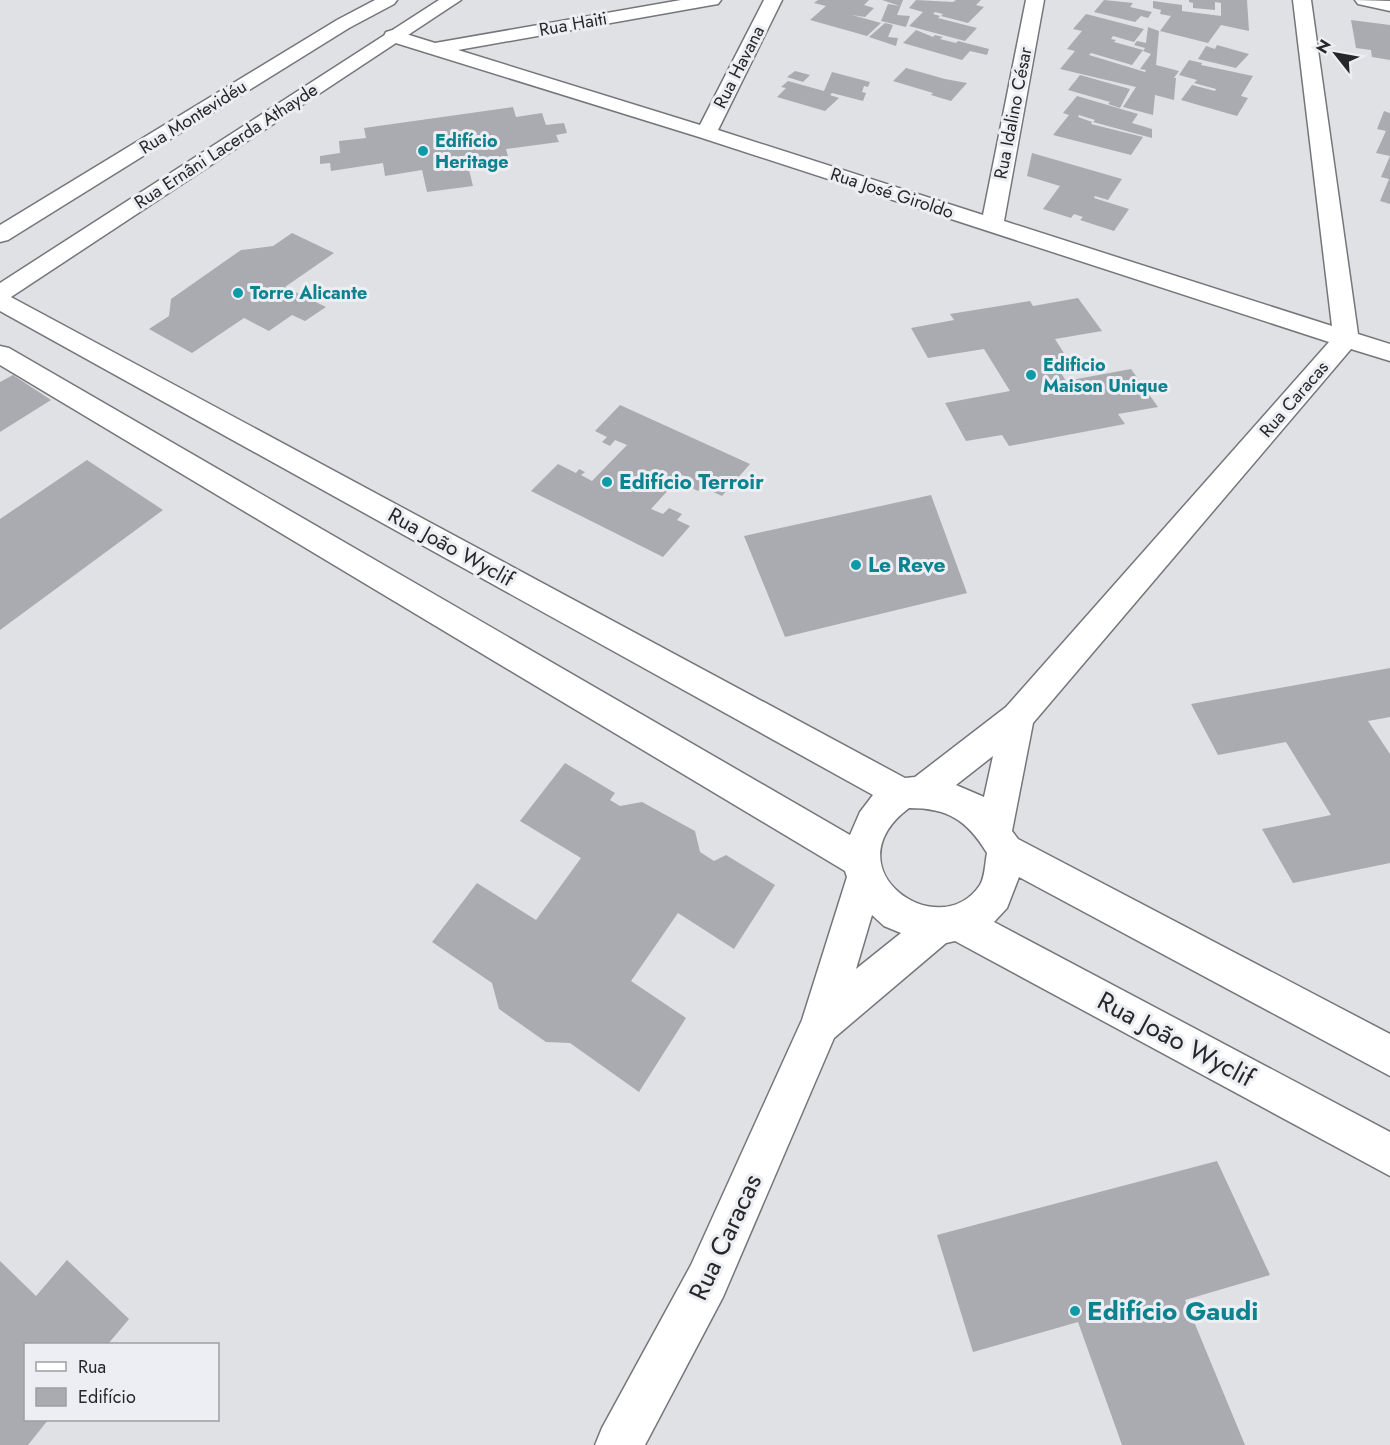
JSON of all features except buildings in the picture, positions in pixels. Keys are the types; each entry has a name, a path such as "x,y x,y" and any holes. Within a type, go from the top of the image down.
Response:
{"street":[{"name":"Rua Montevidéu","path":"0,235 343,24 388,0"},
{"name":"Rua Ernâni Lacerda Athayde","path":"0,294 393,36 452,0"},
{"name":"Rua Haiti","path":"434,48 712,0"},
{"name":"Rua Havana","path":"706,133 773,0"},
{"name":"Rua Idalino César","path":"992,226 1035,0"},
{"path":"1302,0 1346,339"},
{"path":"1364,0 1390,6"},
{"name":"Rua José Giroldo","path":"393,36 706,133 1390,354"},
{"name":"Rua João Wyclif","path":"0,301 912,793 966,803 982,817 1000,842 1390,1056"},
{"name":"Rua Caracas","path":"619,1445 707,1281 820,1024 862,869 867,831 876,817 1018,717 1346,339"},
{"name":"Rua João Wyclif","path":"0,354 862,869 877,898 895,914 923,926 950,924 1390,1155"},
{"name":"Rua Caracas","path":"820,1024 950,924 979,913 994,895 1003,870 1000,842 1018,717"}],"place":[{"name":"Edifício Heritage","path":"423,151"},
{"name":"Torre Alicante","path":"238,293"},
{"name":"Edificio Maison Unique","path":"1031,375"},
{"name":"Edifício Terroir","path":"607,482"},
{"name":"Le Reve","path":"856,565"},
{"name":"Edifício Gaudi","path":"1075,1311"}]}
